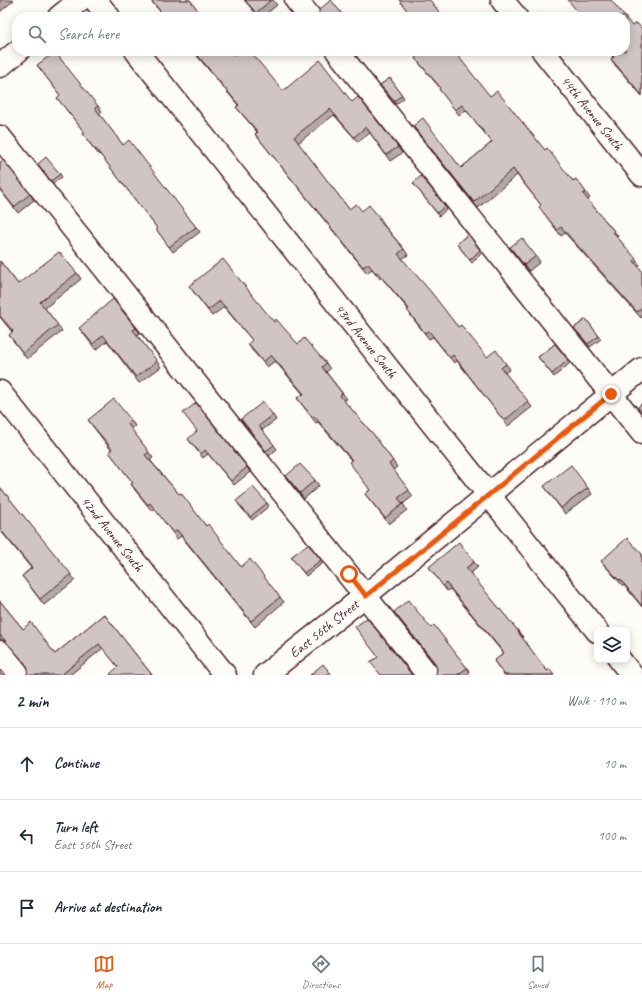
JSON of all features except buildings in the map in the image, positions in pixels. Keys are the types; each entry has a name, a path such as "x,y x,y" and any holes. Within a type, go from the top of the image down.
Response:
{"street":[{"path":"65,12 80,0"},
{"path":"95,0 105,12"},
{"path":"296,0 306,12"},
{"path":"502,0 512,12"},
{"path":"0,66 12,56"},
{"name":"43rd Avenue South","path":"140,56 594,627"},
{"path":"341,56 642,433"},
{"name":"44th Avenue South","path":"547,56 642,175"},
{"path":"0,137 428,675"},
{"name":"East 56th Street","path":"265,675 366,596 488,494 642,369"},
{"name":"42nd Avenue South","path":"0,392 225,675"},
{"path":"0,652 19,675"},
{"path":"622,663 632,675"}],"route":[{"path":"349,574 366,596 611,394"}]}
